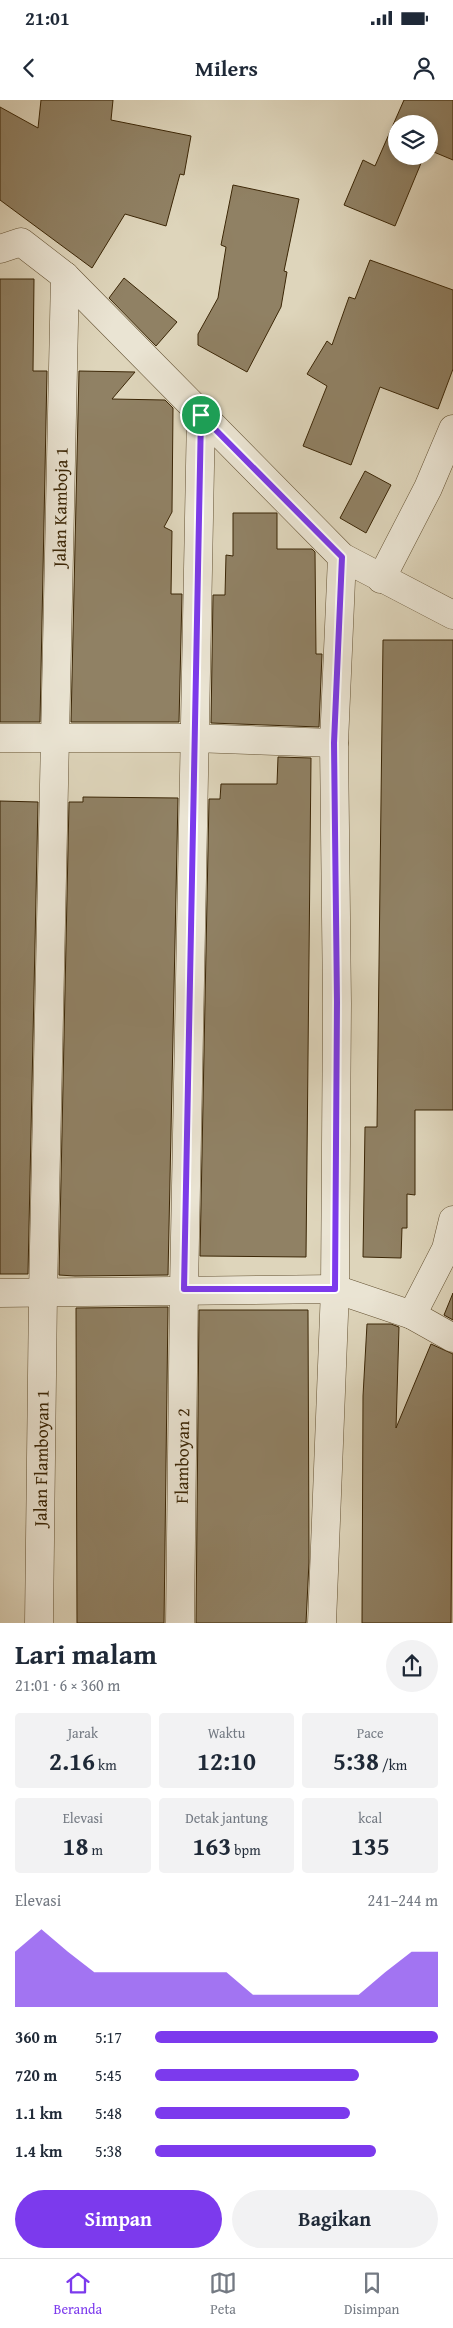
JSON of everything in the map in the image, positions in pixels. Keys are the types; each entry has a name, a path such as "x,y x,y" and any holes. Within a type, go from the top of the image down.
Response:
{"street":[{"path":"0,249 22,242 65,276 342,557 453,615"},
{"name":"Jalan Kamboja 1","path":"43,1293 65,276"},
{"name":"Flamboyan 2","path":"180,1623 184,1289 201,415"},
{"path":"381,579 428,488 453,429"},
{"path":"322,1623 335,1289 337,1002 334,743 342,557"},
{"path":"0,738 194,738 334,743"},
{"path":"412,1315 449,1250 453,1220"},
{"path":"0,1293 184,1289 335,1289 412,1315 453,1338"},
{"name":"Jalan Flamboyan 1","path":"39,1623 43,1293"}],"building":[{"path":"41,100 113,100 111,120 191,136 184,175 180,174 166,226 125,214 92,268 0,200 0,107 38,128"},
{"path":"404,100 453,100 453,160 438,154 438,115 397,115"},
{"path":"388,136 388,165 420,165 395,226 344,205 363,160 375,166"},
{"path":"233,185 299,199 284,271 287,272 281,307 247,372 198,345 198,334 218,298 226,247 221,245"},
{"path":"370,260 453,290 453,369 438,409 380,387 351,465 303,446 327,386 307,374 327,341 332,345 349,297 355,299"},
{"path":"124,278 177,322 156,346 109,298"},
{"path":"0,279 34,279 33,371 47,371 40,722 0,722"},
{"path":"79,371 135,372 112,399 165,400 173,408 172,512 164,527 172,531 171,594 182,594 179,722 71,722"},
{"path":"365,471 391,485 366,533 340,518"},
{"path":"233,513 277,513 277,549 312,549 315,552 316,654 322,654 319,727 211,723 213,595 225,595 226,555 233,556"},
{"path":"383,640 453,640 453,1110 415,1110 415,1195 407,1194 407,1228 402,1228 401,1258 363,1257 365,1127 377,1127"},
{"path":"278,757 311,758 306,1257 200,1256 209,799 220,799 221,784 277,784"},
{"path":"83,797 178,798 168,1275 59,1275 69,802 83,802"},
{"path":"0,801 38,802 28,1274 0,1274"},
{"path":"453,1293 453,1320 444,1315"},
{"path":"168,1307 164,1623 77,1623 76,1308"},
{"path":"199,1310 308,1310 309,1562 306,1623 196,1623"},
{"path":"367,1324 391,1324 399,1327 396,1428 431,1344 453,1354 451,1623 362,1623 363,1396"}],"route":[{"path":"201,415 342,557 334,743 337,1002 335,1289 184,1289 201,415"}]}
